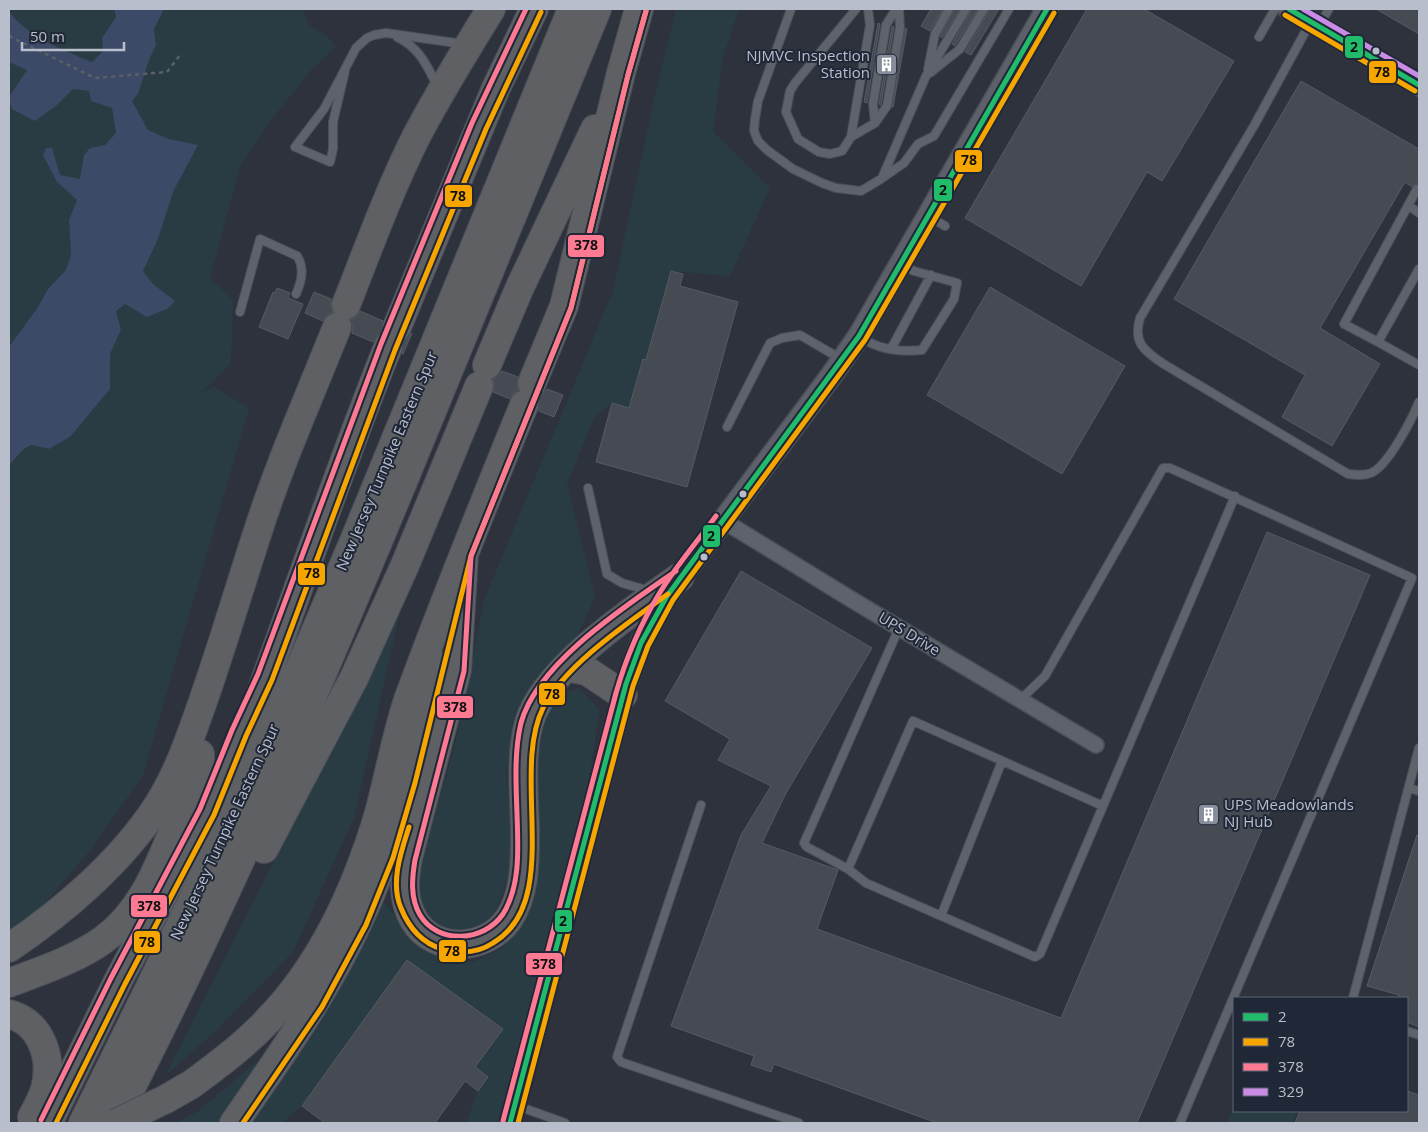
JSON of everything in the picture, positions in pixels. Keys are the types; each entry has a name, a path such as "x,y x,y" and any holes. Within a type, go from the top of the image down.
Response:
{"highway":[{"path":"9,948 48,919 96,877 138,832 167,789 178,766 216,664 271,494 391,192 415,139 440,91 490,9"},
{"path":"72,1123 110,1048 194,863 246,736 265,677 392,337 482,119 534,9"},
{"name":"New Jersey Turnpike Eastern Spur","path":"83,1123 122,1048 220,846 287,698 363,519 572,9"},
{"name":"New Jersey Turnpike Eastern Spur","path":"115,1123 237,868 313,698 597,9"},
{"path":"115,1123 166,1099 192,1084 236,1051 275,1013 312,964 336,922 364,858 384,793 407,703 464,554 564,306 621,73 639,9"},
{"path":"127,1123 221,933 354,678 405,565 520,287 621,73"},
{"path":"464,554 457,670 409,852 404,881 407,902 420,928 438,940 459,944 481,941 500,929 514,910 521,888 524,862 526,736 538,702 546,689 578,654 668,589"},
{"path":"234,1123 284,1052 315,1003 352,934 372,890 386,855 404,796 464,554"},
{"path":"9,983 66,960 91,947 112,933 138,905 159,866 200,761 216,664"},
{"path":"566,667 587,671 623,696"},
{"path":"48,1123 118,982 200,828 239,733 265,677"},
{"path":"9,1014 21,1019 30,1026 40,1039 46,1055 48,1070 45,1088 29,1123"}],"main road":[{"path":"512,1114 623,696 641,643 668,589 843,360 859,336 1047,9"},
{"path":"1289,9 1320,19 1419,85"}],"street":[{"name":"UPS Drive","path":"722,520 1096,745"}],"lane":[{"path":"791,9 758,101 754,119 754,131 758,141 776,158 793,169 836,188 861,191 881,180 904,163 918,144 934,136 1009,9"},
{"path":"856,9 790,91 786,112 798,139 819,152 830,154 842,151 850,137 870,25 868,9"},
{"path":"850,137 875,123 887,106 900,27 897,9"},
{"path":"875,123 873,104 886,25 897,9"},
{"path":"926,76 934,34 949,9"},
{"path":"881,180 926,76 966,9"},
{"path":"926,76 960,49 984,9"},
{"path":"1259,37 1275,9"},
{"path":"1320,19 1255,124 1140,318 1137,328 1138,335 1145,351 1162,363 1348,474 1357,476 1371,473 1383,465 1414,414 1419,402"},
{"path":"345,71 333,122 333,149 330,162 295,147 324,109 352,54 362,42 374,35 391,34 468,45"},
{"path":"391,34 409,43 418,52 440,91"},
{"path":"1417,189 1344,324 1419,365"},
{"path":"1408,205 1419,212"},
{"path":"927,215 946,226"},
{"path":"240,312 260,239 296,256 302,269 296,294"},
{"path":"859,336 871,345 902,352 922,350 954,299 957,283 914,271 899,264"},
{"path":"1378,342 1419,269"},
{"path":"891,349 931,275"},
{"path":"727,427 770,343 782,338 800,336 843,360"},
{"path":"1020,700 1046,676 1163,468 1170,468 1234,496 1416,579 1235,997"},
{"path":"588,488 607,574 622,583 668,589"},
{"path":"900,628 804,843 806,847 848,869 866,883 1036,957 1040,954 1234,496"},
{"path":"848,869 913,721 1103,806"},
{"path":"1353,997 1419,748"},
{"path":"941,916 1002,761"},
{"path":"1409,788 1419,791"},
{"path":"700,805 617,1057 621,1062 799,1123"},
{"path":"1180,1123 1233,1001"},
{"path":"512,1114 565,1123"}],"path":[{"path":"9,36 95,78 167,72 180,55"}],"shaded area":[{"path":"9,9 114,9 116,17 102,38 103,51 92,62 37,36 18,21 9,12"},
{"path":"164,9 303,9 309,25 327,36 336,47 311,70 271,120 241,164 210,278 233,300 231,363 202,392 215,387 249,408 143,775 92,848 34,916 9,935 9,502 12,503 9,499 9,465 24,449 32,445 49,449 70,437 110,389 110,354 121,330 116,311 125,304 175,301 153,284 143,271 158,239 173,192 198,145 169,139 148,130 131,100 138,94 156,45 154,29"},
{"path":"676,9 739,9 723,57 713,131 770,188 730,276 671,271 646,360 643,360 629,408 612,403 594,418 567,484 595,597 578,634 534,682 515,719 506,773 513,852 505,887 490,925 464,931 438,926 416,903 424,849 454,750 484,600 613,291 657,86"},
{"path":"9,62 28,70 9,97"},
{"path":"73,89 89,91 91,101 112,108 116,134 105,145 90,148 81,180 60,175 57,182 77,200 69,220 71,255 66,270 48,289 38,307 9,347 9,97 57,105"},
{"path":"400,612 354,818 293,952 215,1032 165,1076"},
{"path":"579,688 600,711 589,777 524,1029 497,1123 466,1123 478,1091 488,1077 475,1067 503,1029 407,961 302,1106 282,1123 249,1123 381,898 411,936 438,954 473,962 504,947 524,914 535,763 546,717 560,694"},
{"path":"274,1047 221,1123 175,1123 197,1112"},
{"path":"1233,1108 1233,1112 1297,1112 1293,1123 1227,1123"}],"water":[{"path":"114,9 164,9 154,29 156,45 138,94 132,101 148,130 169,139 198,145 173,192 158,239 143,271 153,284 175,301 167,309 147,317 125,304 116,311 121,330 110,354 110,389 70,437 49,449 31,445 24,449 9,465 9,347 38,307 48,289 66,270 71,255 69,220 77,200 57,182 43,155 46,148 52,148 60,175 80,179 84,155 90,148 105,145 116,133 112,108 91,101 89,91 73,89 57,105 35,121 12,109 9,97 27,70 9,62 9,12 37,36 92,62 103,51 102,38 116,17"}],"building":[{"path":"931,9 943,9 930,31 921,26"},
{"path":"955,9 960,9 942,38 940,36"},
{"path":"972,9 978,9 955,46 952,44"},
{"path":"990,9 999,9 971,55 965,52"},
{"path":"1087,9 1144,9 1234,61 1162,181 1147,172 1081,286 965,218"},
{"path":"1376,9 1419,9 1419,34"},
{"path":"878,23 880,24 867,103 864,102"},
{"path":"892,26 894,27 881,105 879,104"},
{"path":"905,28 907,29 892,107"},
{"path":"1301,81 1419,149 1419,184 1414,184 1412,187 1405,182 1320,328 1380,364 1332,446 1282,417 1305,375 1174,299"},
{"path":"671,271 683,274 680,286 738,302 687,487 596,462 612,403 629,408 643,359 646,360"},
{"path":"990,287 1125,366 1062,474 927,395"},
{"path":"277,288 290,293 288,298 303,304 288,339 259,327 273,292 275,293"},
{"path":"314,292 331,299 333,312 327,315 323,321 305,313"},
{"path":"360,311 383,321 383,333 378,335 373,342 352,333 350,320 356,317"},
{"path":"412,333 402,354 402,341 407,339"},
{"path":"502,371 518,377 517,385 519,391 514,393 510,399 493,392 493,379"},
{"path":"547,389 563,395 554,417 539,411 537,397 542,395"},
{"name":"UPS Meadowlands NJ Hub","path":"1267,532 1370,575 1137,1123 937,1123 774,1064 771,1072 751,1065 754,1056 671,1026 741,835 771,786 718,760 730,739 665,701 741,571 872,648 786,793 762,843 838,870 817,929 1061,1018"},
{"path":"1417,835 1419,836 1419,1027 1408,1022 1408,997 1398,997 1399,995 1367,986"},
{"path":"407,960 503,1029 475,1067 488,1077 478,1091 465,1081 435,1123 325,1123 302,1106"},
{"path":"1408,1091 1419,1095 1419,1123 1295,1123 1300,1112 1408,1112"}],"transit line":[{"name":"378","path":"41,1120 111,978 200,809 232,730 258,674 381,344 472,123 526,9"},
{"name":"2","path":"510,1123 626,684 641,643 667,596 859,336 1047,9"},
{"name":"2","path":"1289,9 1419,85"},
{"name":"329","path":"1303,9 1419,76"},
{"name":"78","path":"243,1123 322,1007 366,925 393,858 415,783 471,556 571,308 628,75 646,11"},
{"name":"378","path":"646,11 628,75 571,308 471,556 464,671 413,874 415,902 420,915 428,925 449,935 473,935 485,930 503,914 509,903 516,878 518,852 516,757 521,723 530,701 545,679 586,637 676,571"},
{"name":"78","path":"56,1123 125,984 214,815 246,736 272,680 395,350 486,129 541,12"},
{"name":"78","path":"518,1123 633,686 648,646 673,600 865,340 1054,13"},
{"name":"78","path":"1285,15 1415,91"},
{"name":"378","path":"503,1121 624,667 634,642 659,594 679,564 716,516"},
{"name":"78","path":"409,827 398,868 396,888 401,908 412,928 428,943 449,951 475,951 493,943 514,924 526,898 531,868 531,767 534,735 543,708 553,692 582,660 617,631 668,594"}],"place":[{"name":"NJMVC Inspection Station","path":"886,65"},
{"name":"UPS Meadowlands NJ Hub","path":"1208,814"}]}
